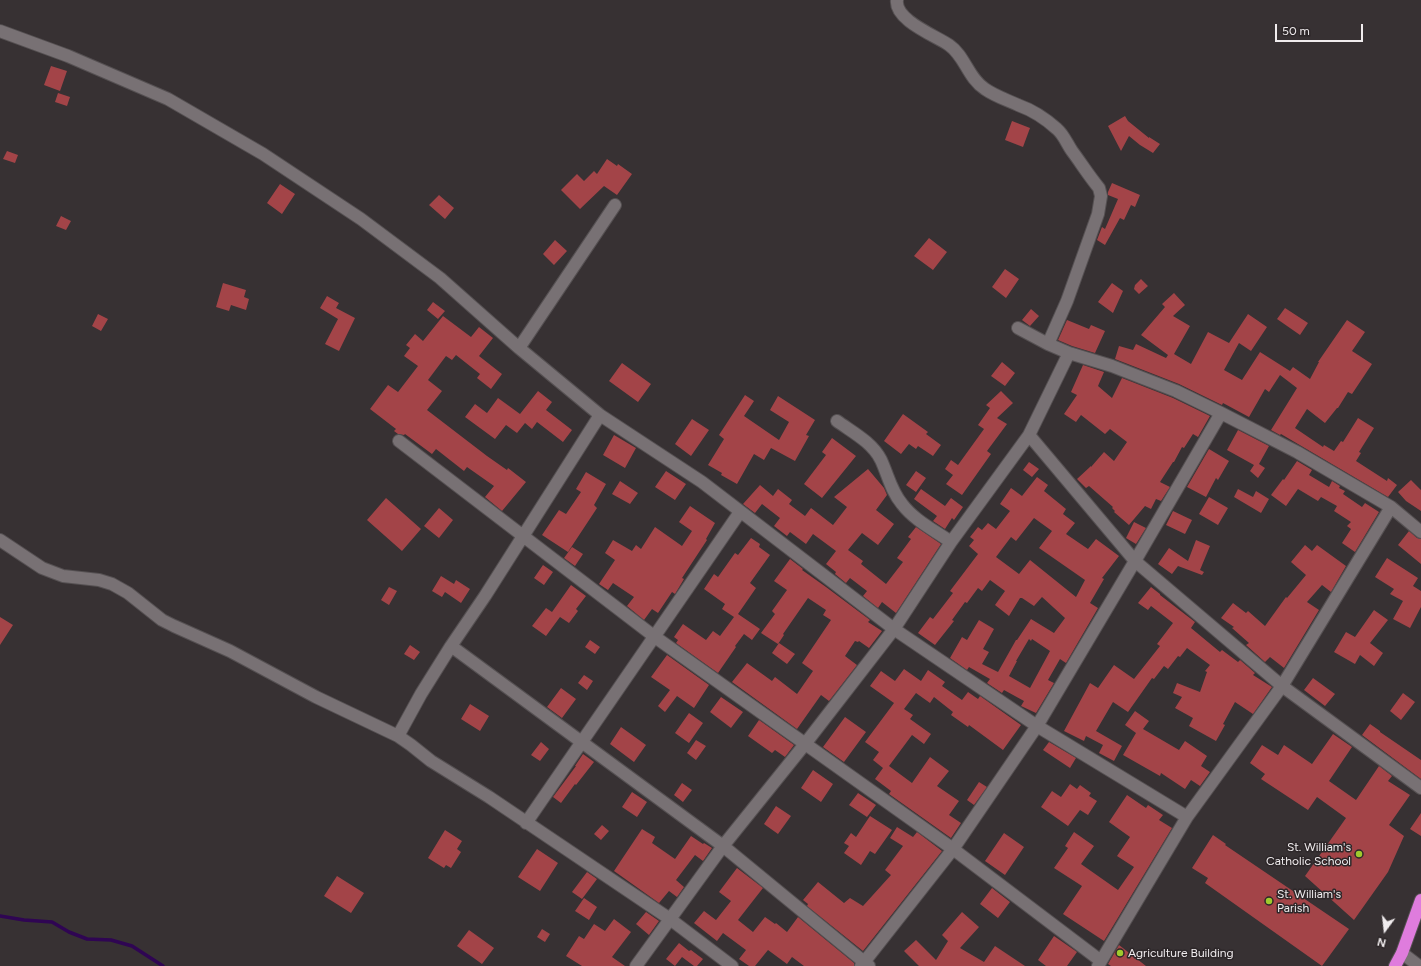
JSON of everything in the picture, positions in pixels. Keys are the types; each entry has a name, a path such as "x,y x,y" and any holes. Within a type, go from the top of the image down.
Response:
{"highway":[{"path":"1395,966 1402,953 1421,900"}],"street":[{"path":"897,0 896,5 902,15 926,32 950,45 974,79 985,89 998,97 1020,106 1048,121 1058,130 1099,188 1101,196 1098,214 1067,301 1048,344"},
{"path":"0,31 68,56 168,99 263,154 361,219 440,278 519,348 600,415 702,482 894,629 1037,726 1187,817"},
{"path":"519,348 615,205"},
{"path":"1018,328 1069,353 1112,366 1176,391 1221,413 1297,452 1390,507 1421,532"},
{"path":"636,966 723,846 805,744 894,629 951,542 1029,435 1069,353"},
{"path":"451,646 723,846 864,965 952,849 1037,726 1221,413"},
{"path":"398,736 421,694 451,646 485,596 600,415"},
{"path":"837,421 859,436 875,452 880,459 892,488 903,506 910,513 951,542"},
{"path":"1029,435 1135,561 1282,686 1421,788"},
{"path":"399,441 654,638 952,849 1099,963 1187,817 1282,686 1390,507"},
{"path":"526,823 740,512"},
{"path":"0,540 42,568 63,576 99,580 112,584 128,593 168,623 230,651 316,697 398,736 431,761 489,797 670,919 732,966"},
{"path":"1402,953 1419,966"}],"building":[{"path":"51,66 67,71 60,91 44,85"},
{"path":"58,93 70,97 67,106 55,102"},
{"path":"1125,116 1128,121 1149,138 1160,144 1153,153 1129,136 1121,151 1108,126"},
{"path":"1012,121 1030,128 1023,147 1005,140"},
{"path":"7,151 18,155 15,163 3,159"},
{"path":"607,159 617,166 618,164 632,174 617,195 604,186 580,209 561,190 577,174 584,181 594,171 597,174"},
{"path":"1112,183 1140,195 1135,207 1131,205 1124,220 1120,218 1105,245 1097,240 1102,227 1105,229 1118,199 1108,195"},
{"path":"280,184 295,194 282,214 267,203"},
{"path":"439,195 454,208 445,219 429,205"},
{"path":"61,216 71,221 66,230 56,226"},
{"path":"929,238 947,252 933,270 914,256"},
{"path":"555,240 567,251 554,265 543,254"},
{"path":"1005,269 1019,279 1006,298 992,287"},
{"path":"1141,279 1148,286 1139,294 1134,289 1135,285"},
{"path":"223,283 246,290 244,297 249,299 246,310 231,305 229,311 216,307"},
{"path":"1112,283 1123,291 1113,313 1098,302"},
{"path":"1174,293 1185,305 1173,316 1190,326 1174,354 1191,364 1208,332 1229,343 1248,314 1267,327 1251,351 1239,343 1224,370 1242,380 1260,352 1290,371 1293,367 1310,379 1318,362 1347,320 1365,332 1352,351 1372,364 1352,394 1348,392 1338,408 1325,423 1307,409 1295,428 1323,447 1324,445 1334,451 1341,441 1343,442 1358,418 1374,428 1359,452 1361,453 1356,461 1387,481 1388,478 1397,485 1388,497 1281,434 1280,435 1271,430 1297,388 1280,375 1269,392 1265,389 1249,417 1223,403 1222,405 1179,384 1115,359 1119,346 1133,350 1136,344 1166,358 1168,355 1141,335 1165,307 1162,304"},
{"path":"327,296 339,303 336,308 355,318 339,351 325,344 338,319 320,308"},
{"path":"433,302 445,311 438,319 427,310"},
{"path":"1285,308 1308,323 1300,335 1277,319"},
{"path":"1031,309 1039,316 1030,326 1022,320"},
{"path":"98,314 108,319 101,331 92,326"},
{"path":"443,316 471,337 479,327 493,338 479,356 502,374 491,389 477,378 480,374 456,355 452,360 446,356 428,380 442,391 427,410 487,456 507,470 508,468 526,482 502,511 485,497 494,486 467,467 464,471 436,449 432,454 405,434 398,434 394,431 396,429 370,409 388,385 398,392 418,366 404,356 410,348 406,345 415,334 423,341"},
{"path":"1067,320 1089,329 1091,325 1105,331 1095,353 1058,340"},
{"path":"1002,362 1015,373 1005,386 991,376"},
{"path":"622,363 651,384 638,402 609,381"},
{"path":"1083,365 1104,372 1098,386 1112,398 1122,378 1173,398 1210,416 1198,437 1193,434 1184,448 1182,447 1174,462 1160,482 1170,487 1161,501 1156,499 1151,509 1145,506 1129,525 1114,512 1113,507 1089,486 1086,488 1077,479 1091,467 1104,452 1114,461 1127,442 1110,429 1105,434 1081,415 1076,422 1064,414 1077,395 1071,392"},
{"path":"538,391 552,402 546,410 572,430 563,442 537,422 532,429 525,423 517,433 506,425 495,439 465,417 475,404 487,413 498,398 520,414"},
{"path":"1001,391 1013,403 997,418 1007,424 987,451 991,454 962,495 946,484 953,475 945,469 951,460 958,465 984,429 978,425 990,408 986,405"},
{"path":"745,395 754,401 744,416 779,440 789,422 770,410 778,396 815,420 806,435 809,436 795,461 771,448 764,460 754,454 737,484 721,475 722,473 708,465 724,439 719,435"},
{"path":"903,414 928,432 926,434 941,445 933,456 918,446 916,449 909,444 901,454 884,441"},
{"path":"692,419 709,430 691,456 675,444"},
{"path":"1238,430 1269,446 1259,464 1265,468 1258,478 1250,471 1254,465 1227,450"},
{"path":"614,435 636,448 625,468 603,455"},
{"path":"832,438 856,456 822,498 804,484 826,455 822,452"},
{"path":"1209,449 1229,461 1218,480 1216,478 1206,497 1187,487"},
{"path":"1297,461 1312,470 1309,475 1329,487 1332,481 1340,486 1339,488 1345,491 1343,494 1362,507 1365,503 1379,512 1355,552 1342,543 1351,529 1347,526 1351,522 1334,511 1337,506 1321,497 1318,501 1298,489 1286,506 1271,495 1283,479 1284,480"},
{"path":"1029,462 1039,469 1032,477 1023,470"},
{"path":"868,469 884,488 887,495 876,510 894,524 878,545 862,533 848,550 863,561 861,564 886,584 903,562 897,558 911,539 908,537 916,527 941,544 896,613 882,602 878,608 863,596 867,591 850,578 846,583 835,574 836,572 826,564 836,551 813,534 806,544 790,532 787,536 774,526 780,518 762,504 755,513 743,504 760,485 773,496 778,489 792,500 789,504 805,516 811,508 833,525 847,507 834,497"},
{"path":"666,471 686,484 675,500 655,487"},
{"path":"916,471 926,478 916,492 906,485"},
{"path":"586,472 606,484 594,505 597,508 568,552 542,535 559,510 566,514 581,492 576,489"},
{"path":"1037,477 1048,485 1044,491 1066,509 1063,514 1075,523 1066,534 1088,549 1096,539 1119,556 1102,578 1104,579 1090,603 1098,608 1066,663 1060,659 1048,680 1054,683 1036,713 1021,706 1024,701 1004,690 1002,693 987,683 990,679 969,667 967,670 950,658 962,637 967,640 979,620 994,629 983,649 989,652 982,664 998,672 1016,640 1031,619 1054,633 1065,618 1042,597 1034,606 1020,598 1009,616 995,605 1005,591 990,580 982,591 978,588 967,603 965,602 952,620 954,621 935,645 918,633 930,617 933,619 953,593 950,591 978,554 969,546 974,540 970,537 978,527 982,530 988,523 996,529 1010,511 1000,504 1011,488 1022,496","holes":["1034,518 1052,531 1039,548 1085,580 1076,597 1030,560 1019,574 996,557 1011,537 1016,541","1029,639 1031,641 1032,639 1050,651 1030,688 1009,676"]},
{"path":"1411,480 1421,490 1421,511 1406,501 1398,492"},
{"path":"620,481 638,493 630,504 612,494"},
{"path":"921,489 945,506 951,498 963,507 954,520 952,518 945,529 933,521 937,516 914,499"},
{"path":"1238,489 1253,497 1256,491 1269,499 1261,513 1234,497"},
{"path":"1209,497 1228,508 1218,525 1199,514"},
{"path":"386,498 421,529 402,551 367,520"},
{"path":"690,506 715,523 706,539 707,540 682,578 684,579 675,594 672,592 658,613 652,609 644,620 627,606 634,597 613,583 608,590 599,584 615,560 605,553 613,540 632,551 636,545 641,549 655,527 682,546 692,531 679,522"},
{"path":"439,508 453,520 439,538 424,526"},
{"path":"1173,511 1192,520 1185,534 1166,525"},
{"path":"1134,522 1146,528 1136,544 1126,538"},
{"path":"1409,531 1417,538 1421,539 1421,564 1398,545"},
{"path":"751,538 760,544 759,547 770,555 750,583 756,588 738,614 760,629 752,640 744,634 718,673 676,643 678,640 674,637 683,624 706,640 713,631 720,636 734,617 722,609 725,604 704,589 714,574 718,577 735,553 738,555"},
{"path":"1196,540 1210,546 1200,570 1204,572 1202,575 1178,566 1172,574 1158,564 1169,548 1188,561"},
{"path":"1305,545 1312,551 1317,545 1346,566 1331,592 1322,585 1307,602 1319,610 1284,668 1270,657 1265,662 1246,645 1249,643 1232,628 1234,627 1221,618 1233,603 1246,613 1248,611 1265,626 1286,597 1287,598 1306,575 1291,562"},
{"path":"572,547 583,554 575,566 564,558"},
{"path":"1387,558 1418,578 1413,586 1421,591 1421,607 1410,628 1393,619 1403,601 1390,594 1394,589 1375,577"},
{"path":"790,559 803,569 802,570 870,620 868,622 882,631 869,648 859,641 855,641 845,656 857,665 829,701 821,695 797,729 732,682 747,663 772,681 775,677 797,694 813,671 802,663 831,620 823,615 826,610 808,598 783,634 784,635 778,644 761,633 775,614 772,611 787,590 774,581"},
{"path":"543,565 553,572 544,585 534,578"},
{"path":"441,576 454,584 456,580 470,589 461,603 445,592 442,597 432,591"},
{"path":"571,585 586,596 576,609 578,611 569,623 560,617 546,636 532,626 546,608 552,612"},
{"path":"389,587 397,591 389,605 381,600"},
{"path":"1151,587 1195,622 1191,628 1220,652 1222,650 1238,662 1240,660 1255,673 1253,675 1272,687 1253,714 1235,702 1216,741 1189,726 1193,718 1175,708 1182,697 1173,693 1177,683 1200,692 1207,672 1205,671 1210,665 1187,648 1180,657 1178,656 1168,669 1164,666 1154,679 1152,678 1128,712 1113,702 1096,731 1122,746 1114,761 1099,753 1103,745 1086,736 1084,741 1064,731 1090,683 1098,688 1114,665 1134,679 1160,646 1157,644 1173,623 1151,606 1148,610 1138,603"},
{"path":"1374,610 1388,620 1370,643 1383,653 1374,666 1360,655 1355,664 1334,652 1346,632 1355,637"},
{"path":"0,617 13,625 0,645"},
{"path":"590,640 600,647 595,654 585,647"},
{"path":"779,643 795,654 787,664 772,653"},
{"path":"410,645 420,652 414,660 404,654"},
{"path":"667,655 709,685 694,708 677,696 665,712 658,706 670,690 651,677"},
{"path":"904,669 921,681 928,670 945,682 942,686 962,700 968,692 978,699 980,696 1021,725 1003,750 969,725 968,727 951,715 953,712 934,697 930,703 916,693 904,709 913,715 910,719 931,734 924,744 912,735 889,766 912,783 930,757 949,771 937,786 959,801 949,815 961,823 951,838 889,794 891,791 875,779 883,768 873,760 879,752 865,742 894,703 870,686 881,671 895,681"},
{"path":"584,675 593,681 587,690 578,683"},
{"path":"1313,678 1335,694 1325,706 1304,690"},
{"path":"561,688 576,699 562,718 547,707"},
{"path":"1403,693 1415,702 1401,720 1390,711"},
{"path":"721,697 743,712 731,728 710,712"},
{"path":"470,704 489,716 480,731 461,719"},
{"path":"1135,711 1149,721 1143,729 1179,750 1185,741 1207,756 1201,766 1210,772 1200,786 1191,780 1185,789 1161,773 1160,776 1123,755 1136,733 1125,725"},
{"path":"689,713 703,723 689,743 675,733"},
{"path":"845,717 866,732 844,762 823,747"},
{"path":"759,720 794,745 785,757 775,750 772,753 748,736"},
{"path":"1370,724 1421,760 1421,779 1362,735"},
{"path":"621,727 646,745 634,762 610,744"},
{"path":"1333,734 1352,747 1329,781 1356,800 1379,766 1392,776 1388,781 1410,795 1389,825 1404,836 1388,872 1354,920 1305,876 1346,818 1317,797 1308,810 1261,779 1265,774 1250,763 1262,745 1278,755 1284,745 1312,764"},
{"path":"696,740 706,746 696,760 687,753"},
{"path":"541,742 549,749 540,761 531,755"},
{"path":"1049,742 1076,758 1070,768 1043,750"},
{"path":"583,754 594,762 561,803 553,797"},
{"path":"813,770 833,784 821,802 801,788"},
{"path":"979,782 987,787 974,805 967,800"},
{"path":"682,783 692,790 683,802 674,795"},
{"path":"1070,784 1077,789 1080,785 1091,793 1089,796 1097,801 1088,815 1080,810 1068,826 1041,807 1052,791 1061,797"},
{"path":"632,792 647,802 637,817 622,807"},
{"path":"858,793 876,805 867,817 849,805"},
{"path":"1127,795 1146,808 1148,805 1163,815 1159,820 1172,828 1104,941 1063,914 1082,886 1054,868 1068,848 1065,846 1074,832 1094,846 1081,864 1118,890 1134,867 1117,856 1130,837 1109,822"},
{"path":"776,806 791,816 778,834 764,824"},
{"path":"1421,813 1421,836 1410,829"},
{"path":"870,816 892,830 875,854 870,851 861,865 844,853 849,846 844,843 851,833 856,837"},
{"path":"602,825 609,831 601,840 594,834"},
{"path":"897,827 913,837 917,832 942,851 863,951 807,906 808,904 803,900 818,882 844,903 850,898 863,906 891,875 885,870 903,846 890,838"},
{"path":"642,829 655,837 652,843 675,859 691,836 712,848 703,861 695,855 676,880 684,887 677,897 669,891 659,903 614,871"},
{"path":"445,830 462,841 457,849 461,852 451,868 446,865 444,868 428,858"},
{"path":"1004,833 1024,847 1005,875 985,861"},
{"name":"St. William's Parish","path":"1213,835 1226,844 1225,845 1349,929 1322,966 1205,883 1208,878 1192,868"},
{"path":"537,849 558,863 540,891 518,877"},
{"path":"737,868 763,888 738,920 753,932 765,917 775,924 776,923 787,932 798,917 854,963 854,966 804,966 792,957 787,964 768,950 755,966 749,966 739,959 746,950 723,933 717,941 694,923 704,911 716,920 731,901 719,892"},
{"path":"587,872 597,879 582,899 572,892"},
{"path":"337,876 364,893 351,913 324,896"},
{"path":"992,888 1010,902 998,918 980,904"},
{"path":"584,898 597,907 589,920 575,911"},
{"path":"646,912 659,921 649,935 636,924"},
{"path":"962,912 979,927 960,948 984,962 995,946 1025,966 919,966 904,951 916,940 936,960 948,941 942,935"},
{"path":"614,919 631,932 612,957 625,966 582,966 566,956 579,936 584,939 594,924 605,931"},
{"path":"542,929 550,934 545,942 537,937"},
{"path":"469,930 494,948 482,964 457,946"},
{"path":"1054,936 1077,952 1067,966 1046,966 1038,960"},
{"path":"679,943 703,959 697,966 694,966 682,957 675,966 666,959"},
{"name":"Agriculture Building","path":"1119,945 1146,966 1111,966 1108,964"}],"waterway":[{"path":"0,916 24,920 52,922 69,932 87,939 111,940 132,946 163,966"}],"place":[{"name":"St. William's Catholic School","path":"1359,854"},
{"name":"St. William's Parish","path":"1269,901"},
{"name":"Agriculture Building","path":"1120,953"}]}
